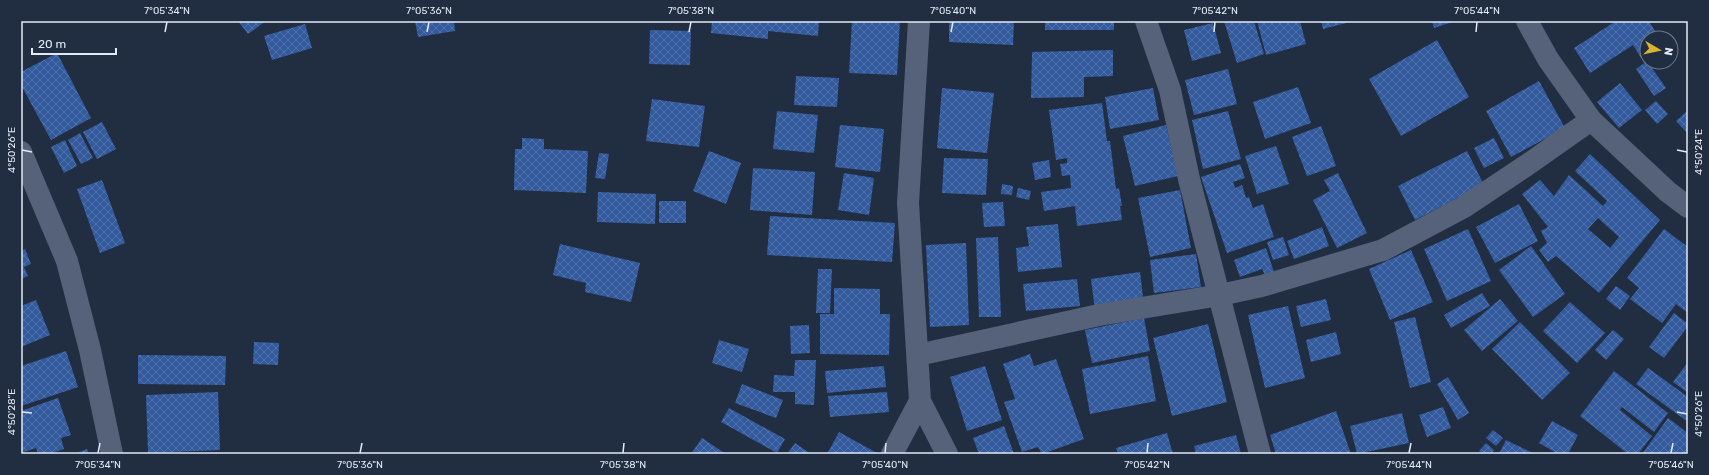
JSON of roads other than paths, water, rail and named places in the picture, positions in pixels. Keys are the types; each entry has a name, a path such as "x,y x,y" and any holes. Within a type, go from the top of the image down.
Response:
{"street":[{"path":"919,21 908,203 920,401 946,454"},
{"path":"1146,21 1170,90 1189,178 1260,454"},
{"path":"1527,21 1548,59 1591,120 1668,192 1688,207"},
{"path":"918,355 1099,315 1220,295 1262,286 1383,250 1464,206 1527,165 1591,120"},
{"path":"21,152 67,262 90,350 112,454"},
{"path":"892,454 920,401"}]}
